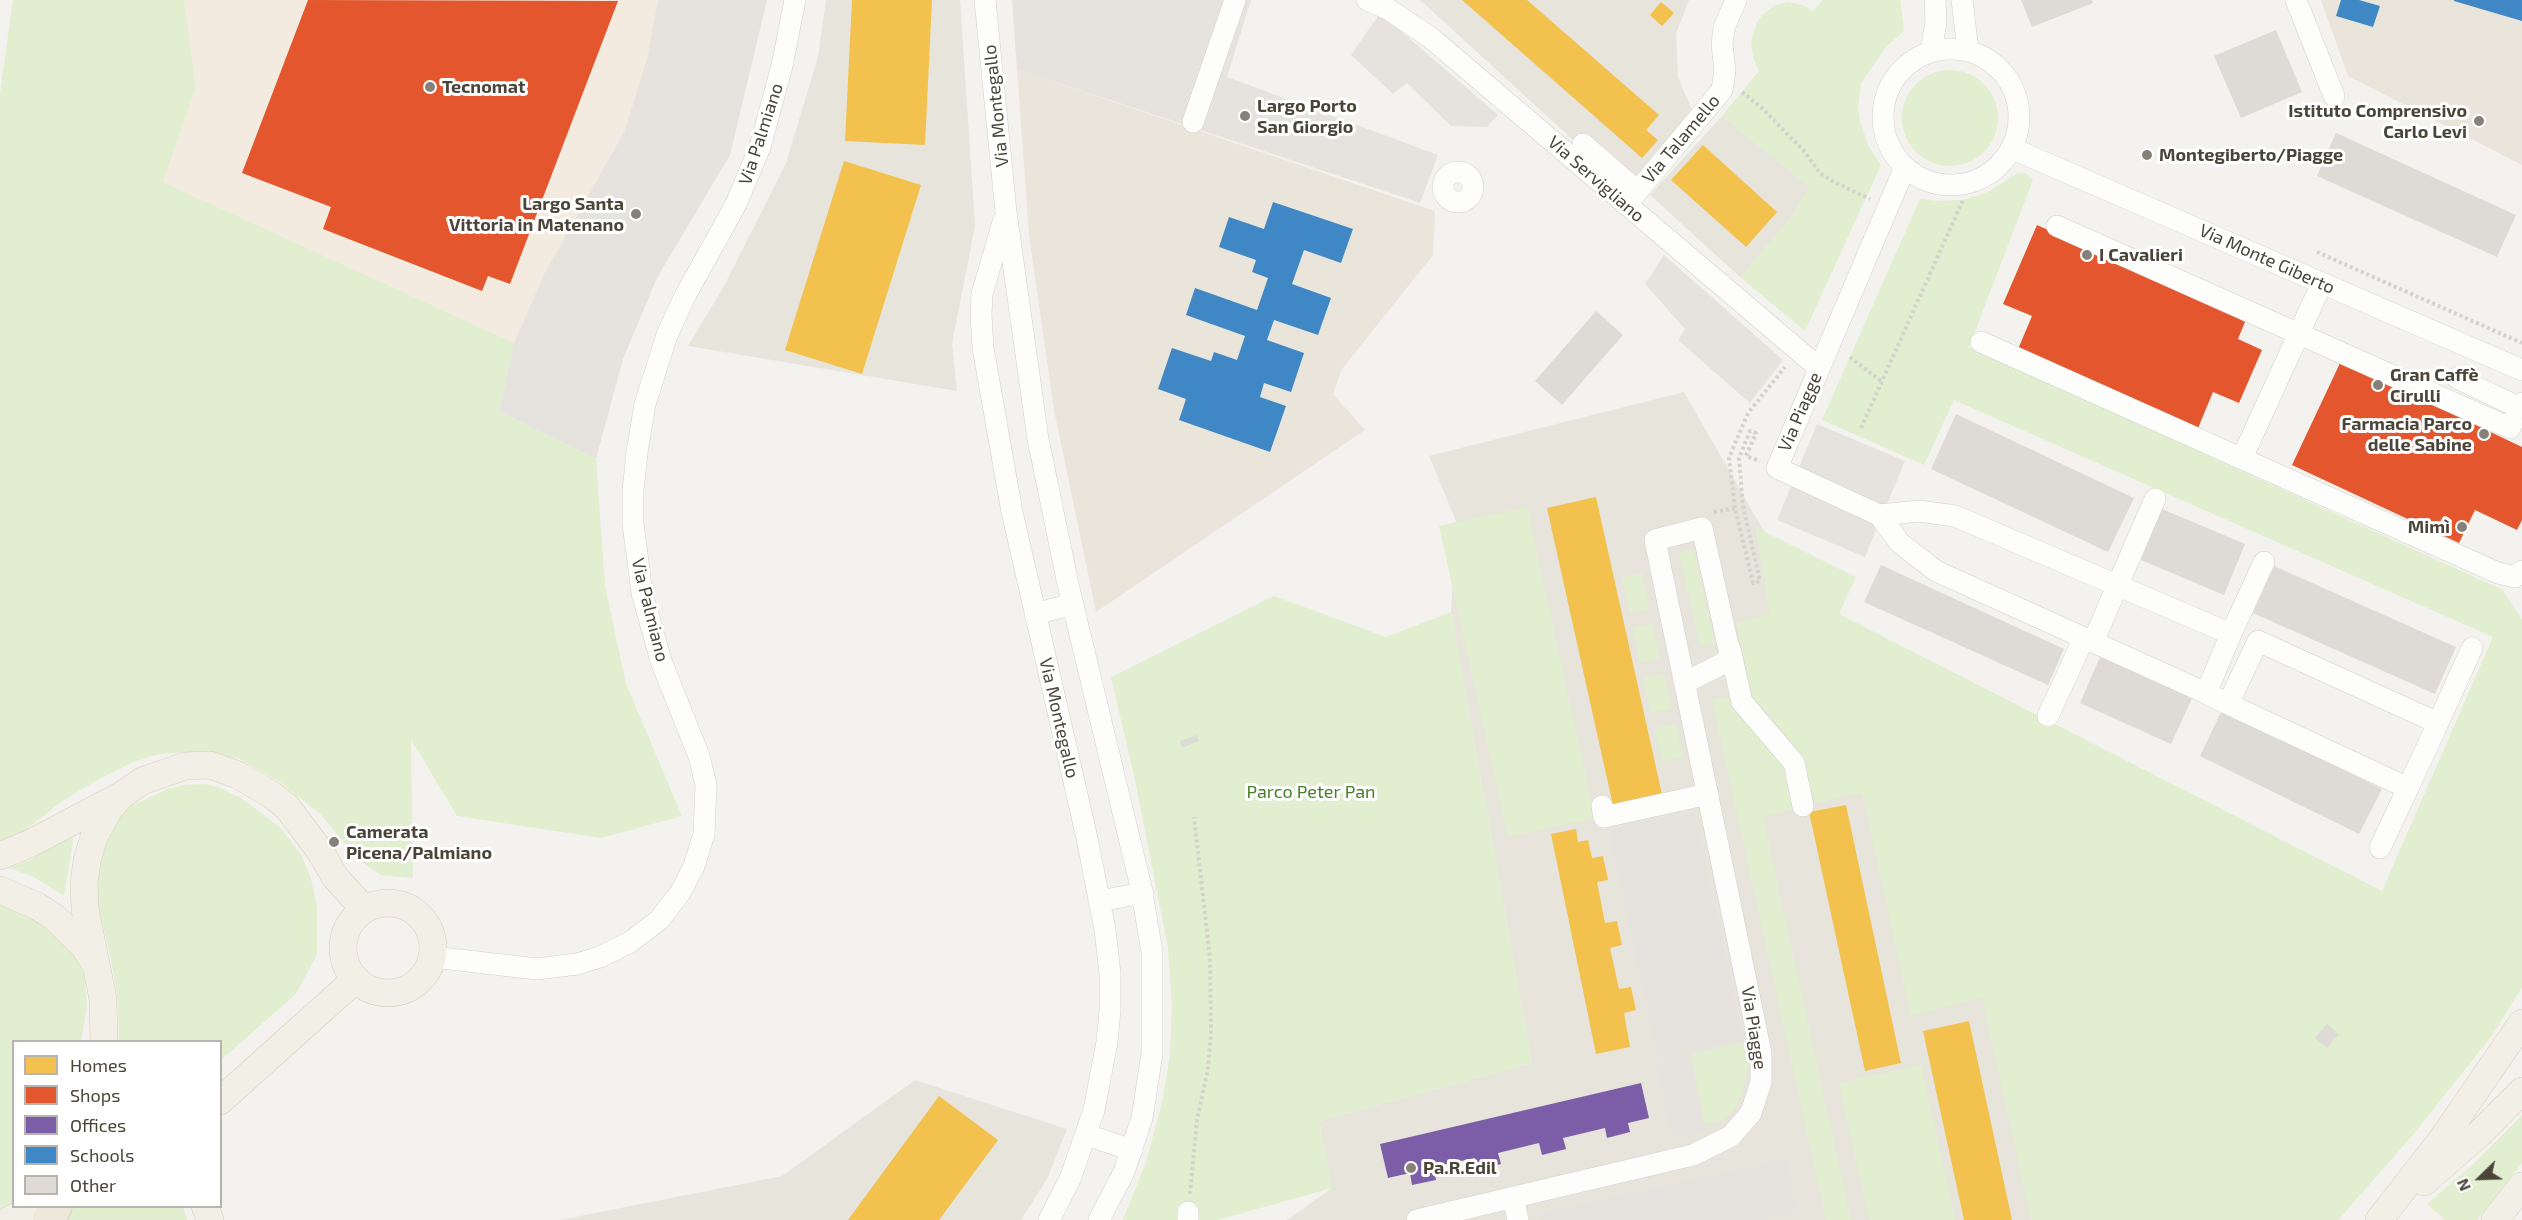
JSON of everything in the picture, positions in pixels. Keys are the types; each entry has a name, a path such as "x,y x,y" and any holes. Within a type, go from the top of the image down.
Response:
{"main road":[{"path":"0,856 122,795 142,781 185,766 210,765 230,771 272,795 287,807 320,851 335,877 364,909"},
{"path":"104,1040 104,1013 85,909 84,871 98,830 108,811 122,795"},
{"path":"0,890 37,906 54,917 84,946 97,965"},
{"path":"390,903 405,906 418,914 428,925 433,939 434,957 429,971 409,988 395,993 381,993 367,988 356,979 348,968 343,941 348,927 364,909 375,904 390,903"},
{"path":"222,1099 356,979"},
{"path":"2379,1220 2443,1138 2522,1023"},
{"path":"2379,1220 2479,1134 2522,1091"},
{"path":"2495,1220 2522,1186"},
{"path":"2500,1220 2522,1206"},
{"path":"10,1220 31,1208"}],"street":[{"name":"Via Palmiano","path":"434,957 509,968 537,969 577,964 600,957 630,942 659,920 680,893 694,866 704,834 706,785 699,756 661,661 642,593 634,534 635,468 645,404 667,335 685,296 736,204 760,147 782,66 795,0"},
{"name":"Via Montegallo","path":"985,0 1006,212 1035,420 1072,604 1143,893 1152,952 1153,1025 1148,1087 1132,1150 1100,1220"},
{"path":"1193,122 1235,0"},
{"name":"Via Servigliano","path":"1367,0 1388,9 1431,38 1632,198 1819,368"},
{"name":"Via Talamello","path":"1632,198 1722,90 1725,70 1722,39 1724,28 1736,0"},
{"path":"1931,52 1936,22 1935,0"},
{"path":"1962,0 1968,51"},
{"path":"2296,0 2334,96"},
{"path":"1946,49 1968,51 1985,58 1998,68 2015,94 2018,127 2011,148 1995,169 1982,177 1961,184 1931,182 1905,167 1891,148 1885,132 1885,101 1890,87 1900,72 1919,57 1946,49"},
{"path":"1583,144 1632,198"},
{"name":"Via Monte Giberto","path":"2011,148 2522,370"},
{"name":"Via Piagge","path":"1777,468 1905,167"},
{"name":"Via Montegallo","path":"1006,212 986,278 981,325 1003,466 1099,901 1108,958 1110,1010 1102,1075 1087,1135 1070,1179 1049,1220"},
{"path":"2057,226 2510,428 2521,405 2457,378"},
{"path":"2242,458 2322,283"},
{"path":"1981,342 2450,550 2503,576 2515,577 2522,571"},
{"path":"1777,468 1879,515 1900,543 1929,567 2408,788"},
{"path":"2048,716 2118,585 2155,499"},
{"path":"1879,515 1919,511 1951,514 2231,634"},
{"path":"1702,528 1742,702 1794,763 1803,806"},
{"name":"Via Piagge","path":"1417,1220 1693,1155 1731,1136 1751,1113 1759,1092 1762,1060 1655,540 1702,528"},
{"path":"2206,693 2264,562"},
{"path":"1035,614 1072,604"},
{"path":"2228,704 2258,641 2438,723"},
{"path":"2380,848 2472,648"},
{"path":"1686,682 1725,662 1729,658 1730,649"},
{"path":"1602,806 1604,817 1708,794"},
{"path":"1099,901 1143,893"},
{"path":"1087,1135 1132,1150"},
{"path":"1513,1197 1518,1220"}],"path":[{"path":"1739,90 1762,108 1804,151 1820,173 1868,198"},
{"path":"1861,428 1963,200"},
{"path":"2317,252 2522,343"},
{"path":"1702,528 1700,515 1735,508 1729,458 1748,413 1798,350"},
{"path":"1850,357 1881,381"},
{"name":"Via Piagge","path":"1735,508 1753,583 1760,581 1743,506 1738,458 1750,431 1756,433 1746,456 1777,468"},
{"path":"1188,1216 1197,1120 1208,1069 1211,1033 1210,959 1194,817"}],"shaded area":[{"name":"Tecnomat","path":"184,0 658,0 647,58 625,130 544,274 514,343 163,182 196,88"},
{"name":"Largo Santa Vittoria in Matenano","path":"658,0 767,0 730,155 657,278 623,359 596,459 499,411 514,343 544,274 625,130 647,58"},
{"path":"826,0 960,0 975,226 952,344 957,391 688,346 723,288 786,163 818,57"},
{"name":"Largo Porto San Giorgio","path":"1012,0 1251,0 1227,77 1438,155 1420,203 1017,69"},
{"path":"1420,0 1689,0 1676,34 1678,77 1693,113 1629,191"},
{"name":"Istituto Comprensivo Carlo Levi","path":"2321,0 2522,0 2522,165 2348,76"},
{"path":"1380,13 1498,115 1487,127 1451,126 1407,83 1393,94 1351,55"},
{"path":"1017,69 1435,211 1433,255 1342,369 1333,394 1365,430 1096,612 1054,410 1029,235"},
{"path":"1722,116 1810,187 1789,221 1740,277 1650,195"},
{"path":"1664,255 1783,360 1750,403 1678,340 1685,329 1645,284"},
{"path":"1684,392 2069,1062 2106,1220 1287,1220 1332,1188 1319,1121 1532,1063 1451,612 1456,521 1429,456"},
{"path":"1817,424 1905,461 1865,557 1777,520"},
{"path":"1694,811 1743,1040 1658,1058 1609,829"},
{"path":"1688,1054 1704,1132 1672,1138 1656,1060"},
{"path":"915,1080 1067,1129 1047,1179 1021,1220 560,1220 782,1176"},
{"path":"1786,1159 1797,1212 1763,1220 1541,1220 1540,1213"}],"green space":[{"path":"13,0 184,0 196,88 163,182 514,343 499,411 596,459 605,586 626,684 682,816 601,838 457,816 411,739 413,878 381,875 359,860 320,814 281,783 242,760 215,753 159,754 133,762 61,802 14,839 0,843 0,93"},
{"path":"1823,0 1900,0 1904,31 1886,47 1861,83 1858,109 1860,121 1868,145 1881,165 1805,331 1740,277 1789,221 1809,187 1722,116 1759,71 1753,57 1751,42 1757,22 1763,14 1775,5 1789,2 1813,11"},
{"path":"1950,70 1968,74 1984,84 1994,100 1998,118 1994,136 1984,152 1968,162 1950,166 1932,162 1916,152 1906,136 1902,118 1906,100 1916,84 1932,74"},
{"path":"2018,173 2025,173 2033,180 1969,347 2503,590 2522,620 2522,987 2491,1037 2412,1136 2338,1220 2031,1220 1982,998 1911,1016 1862,793 1815,803 1802,757 1753,697 1736,623 1770,614 1755,527 1856,577 1839,614 2382,891 2493,637 1954,400 1924,465 1822,420 1920,199 1963,200 1988,192"},
{"path":"1527,507 1595,818 1508,837 1439,526"},
{"path":"1694,549 1715,643 1700,646 1679,553"},
{"path":"1642,573 1649,609 1630,613 1622,577"},
{"name":"Parco Peter Pan","path":"1274,596 1386,637 1451,612 1532,1063 1319,1121 1332,1188 1217,1220 1123,1220 1146,1162 1162,1103 1170,1055 1172,1006 1168,948 1135,780 1111,677"},
{"path":"1652,624 1660,658 1640,662 1632,628"},
{"path":"1664,674 1672,709 1651,713 1643,678"},
{"path":"1734,695 1783,764 1793,810 1763,817 1851,1220 1826,1220 1712,700"},
{"path":"1676,724 1683,756 1662,761 1655,728"},
{"path":"204,784 218,787 241,798 281,828 302,856 311,879 317,907 317,954 296,994 222,1059 222,1040 119,1040 118,1002 111,959 99,910 96,877 101,849 112,824 127,808 168,789"},
{"path":"75,829 64,896 32,876 9,868 32,859"},
{"path":"0,904 35,918 55,934 74,955 84,974 87,1005 81,1040 12,1040 12,1205 0,1211"},
{"path":"1745,1042 1748,1065 1742,1096 1732,1113 1724,1119 1705,1124 1691,1054"},
{"path":"1921,1065 1955,1220 1869,1220 1839,1083"},
{"path":"2522,1115 2522,1163 2477,1220 2445,1220 2427,1204 2471,1166"},
{"path":"72,1208 183,1208 187,1220 66,1220"}],"building: Homes":[{"path":"852,0 932,0 925,145 845,141"},
{"path":"1462,0 1527,0 1659,115 1646,130 1658,140 1642,158"},
{"path":"1661,2 1674,13 1662,26 1650,15"},
{"path":"1703,145 1777,212 1746,247 1671,180"},
{"path":"844,161 921,185 862,374 785,350"},
{"path":"1596,497 1663,799 1614,810 1547,508"},
{"path":"1846,805 1901,1063 1865,1071 1809,812"},
{"path":"1576,829 1578,842 1588,840 1592,858 1603,856 1608,880 1597,882 1605,923 1617,921 1622,945 1610,948 1619,989 1631,987 1636,1010 1624,1013 1630,1047 1596,1054 1551,834"},
{"path":"1969,1021 2012,1220 1964,1220 1923,1031"},
{"path":"939,1096 998,1140 939,1220 848,1220"}],"building: Shops":[{"name":"Tecnomat","path":"308,0 618,1 510,284 488,276 482,291 323,229 331,207 242,173"},
{"path":"2037,225 2247,317 2238,339 2262,350 2239,403 2213,392 2196,433 2016,354 2032,316 2003,304"},
{"path":"2341,361 2522,447 2522,520 2517,530 2475,510 2459,543 2292,465"}],"building: Offices":[{"path":"1641,1083 1649,1118 1628,1123 1630,1132 1607,1138 1605,1128 1563,1138 1566,1149 1542,1155 1539,1143 1498,1153 1501,1164 1477,1170 1475,1158 1433,1167 1436,1180 1412,1185 1410,1173 1388,1178 1380,1144"}],"building: Schools":[{"path":"2341,0 2359,0 2380,6 2373,27 2336,16"},
{"path":"2522,0 2522,21 2454,1"},
{"path":"1273,202 1353,229 1341,263 1304,250 1292,284 1331,298 1318,335 1274,320 1267,340 1304,353 1291,392 1264,383 1260,397 1286,406 1270,452 1179,420 1186,399 1158,389 1172,348 1211,361 1214,352 1237,360 1245,336 1186,315 1195,288 1257,310 1268,278 1252,272 1256,260 1219,247 1229,217 1264,229"}],"building: Other":[{"path":"2021,0 2092,0 2093,3 2032,27"},
{"path":"2276,30 2302,92 2241,118 2214,56"},
{"path":"2336,133 2516,215 2497,257 2317,176"},
{"path":"1596,311 1623,335 1562,405 1535,381"},
{"path":"1956,414 2134,498 2108,552 1931,469"},
{"path":"2162,509 2245,544 2224,595 2141,560"},
{"path":"1881,565 2064,649 2048,685 1864,602"},
{"path":"2274,566 2456,647 2435,694 2253,613"},
{"path":"2103,650 2195,692 2171,744 2080,703"},
{"path":"2222,710 2382,789 2359,834 2200,756"},
{"path":"1197,735 1199,741 1182,748 1180,741"},
{"path":"2327,1024 2339,1034 2327,1048 2315,1038"}],"place":[{"name":"Tecnomat","path":"430,87"},
{"name":"Largo Porto San Giorgio","path":"1245,116"},
{"name":"Istituto Comprensivo Carlo Levi","path":"2479,121"},
{"name":"Montegiberto/Piagge","path":"2147,155"},
{"name":"Largo Santa Vittoria in Matenano","path":"636,214"},
{"name":"I Cavalieri","path":"2087,255"},
{"name":"Gran Caffè Cirulli","path":"2378,385"},
{"name":"Farmacia Parco delle Sabine","path":"2484,434"},
{"name":"Mimì","path":"2462,527"},
{"name":"Camerata Picena/Palmiano","path":"334,842"},
{"name":"Pa.R.Edil","path":"1411,1168"}]}
